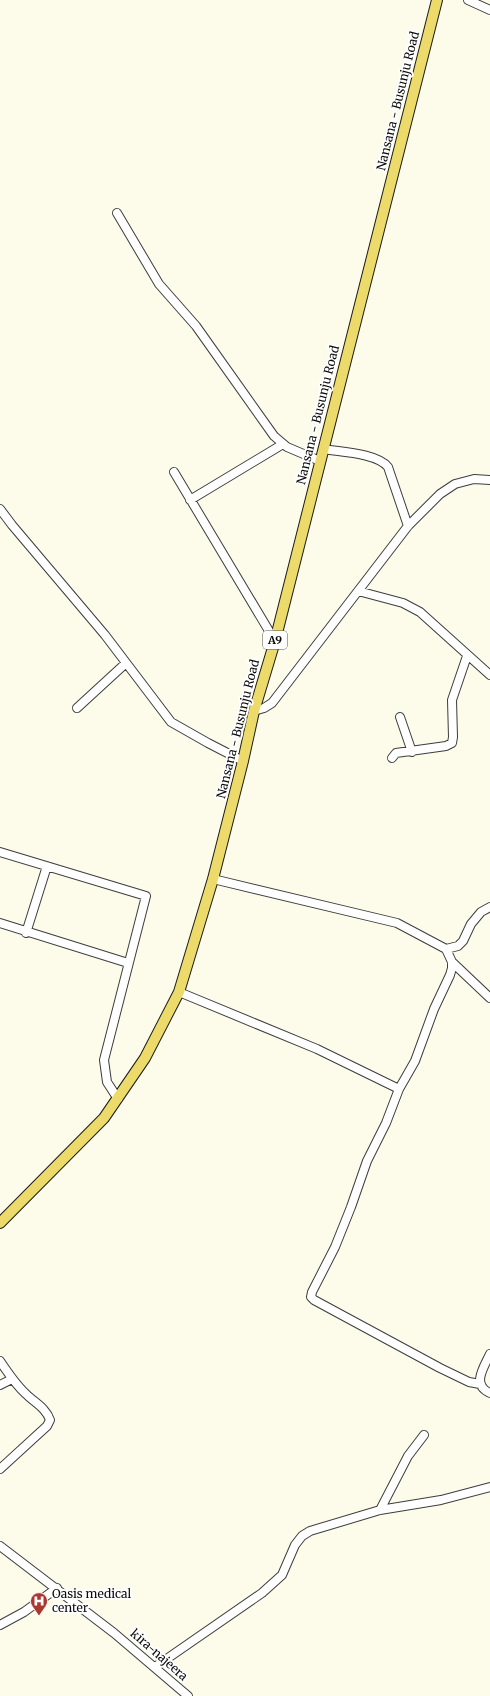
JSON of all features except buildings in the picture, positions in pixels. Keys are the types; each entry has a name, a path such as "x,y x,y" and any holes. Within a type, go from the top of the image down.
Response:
{"main road":[{"name":"Nansana - Busunju Road","path":"0,1223 104,1118 145,1058 179,992 213,880 254,711 275,641 437,0"}],"street":[{"path":"468,0 490,10"},
{"path":"117,213 159,284 196,326 274,436 287,447 320,461"},
{"path":"190,500 283,444"},
{"path":"323,449 367,456 384,462 388,467 408,526"},
{"path":"174,472 275,641"},
{"path":"254,711 264,708 272,703 408,526 440,494 455,484 474,479 490,480"},
{"path":"0,509 105,635 171,722 243,761"},
{"path":"358,591 403,602 420,612 467,656 490,675"},
{"path":"392,758 396,753 412,752 446,746 452,743 452,700 467,656"},
{"path":"77,708 126,663"},
{"path":"400,717 412,752"},
{"path":"0,852 146,896 104,1060 107,1082 118,1099"},
{"path":"26,932 47,866"},
{"path":"213,880 397,923 446,949 452,962 490,998"},
{"path":"446,949 458,946 463,941 471,924 481,912 490,907"},
{"path":"0,923 128,963"},
{"path":"452,962 450,975 434,1009 415,1061 399,1089 386,1122 366,1161 351,1207 311,1297 351,1321 440,1368 469,1382 480,1384"},
{"path":"179,992 317,1049 399,1089"},
{"path":"490,1354 479,1377 480,1384 486,1391 490,1392"},
{"path":"0,1361 12,1379 26,1394 48,1412 50,1420 47,1426 0,1469"},
{"path":"0,1385 12,1379"},
{"path":"380,1510 408,1456 424,1436"},
{"path":"155,1667 262,1593 275,1582 282,1575 295,1545 302,1536 310,1531 380,1510 441,1500 490,1487"},
{"name":"kira-najeera","path":"0,1546 57,1588 155,1667 188,1696"},
{"path":"0,1625 24,1612 57,1588"}],"place":[{"name":"Oasis medical center","path":"39,1616"}]}
